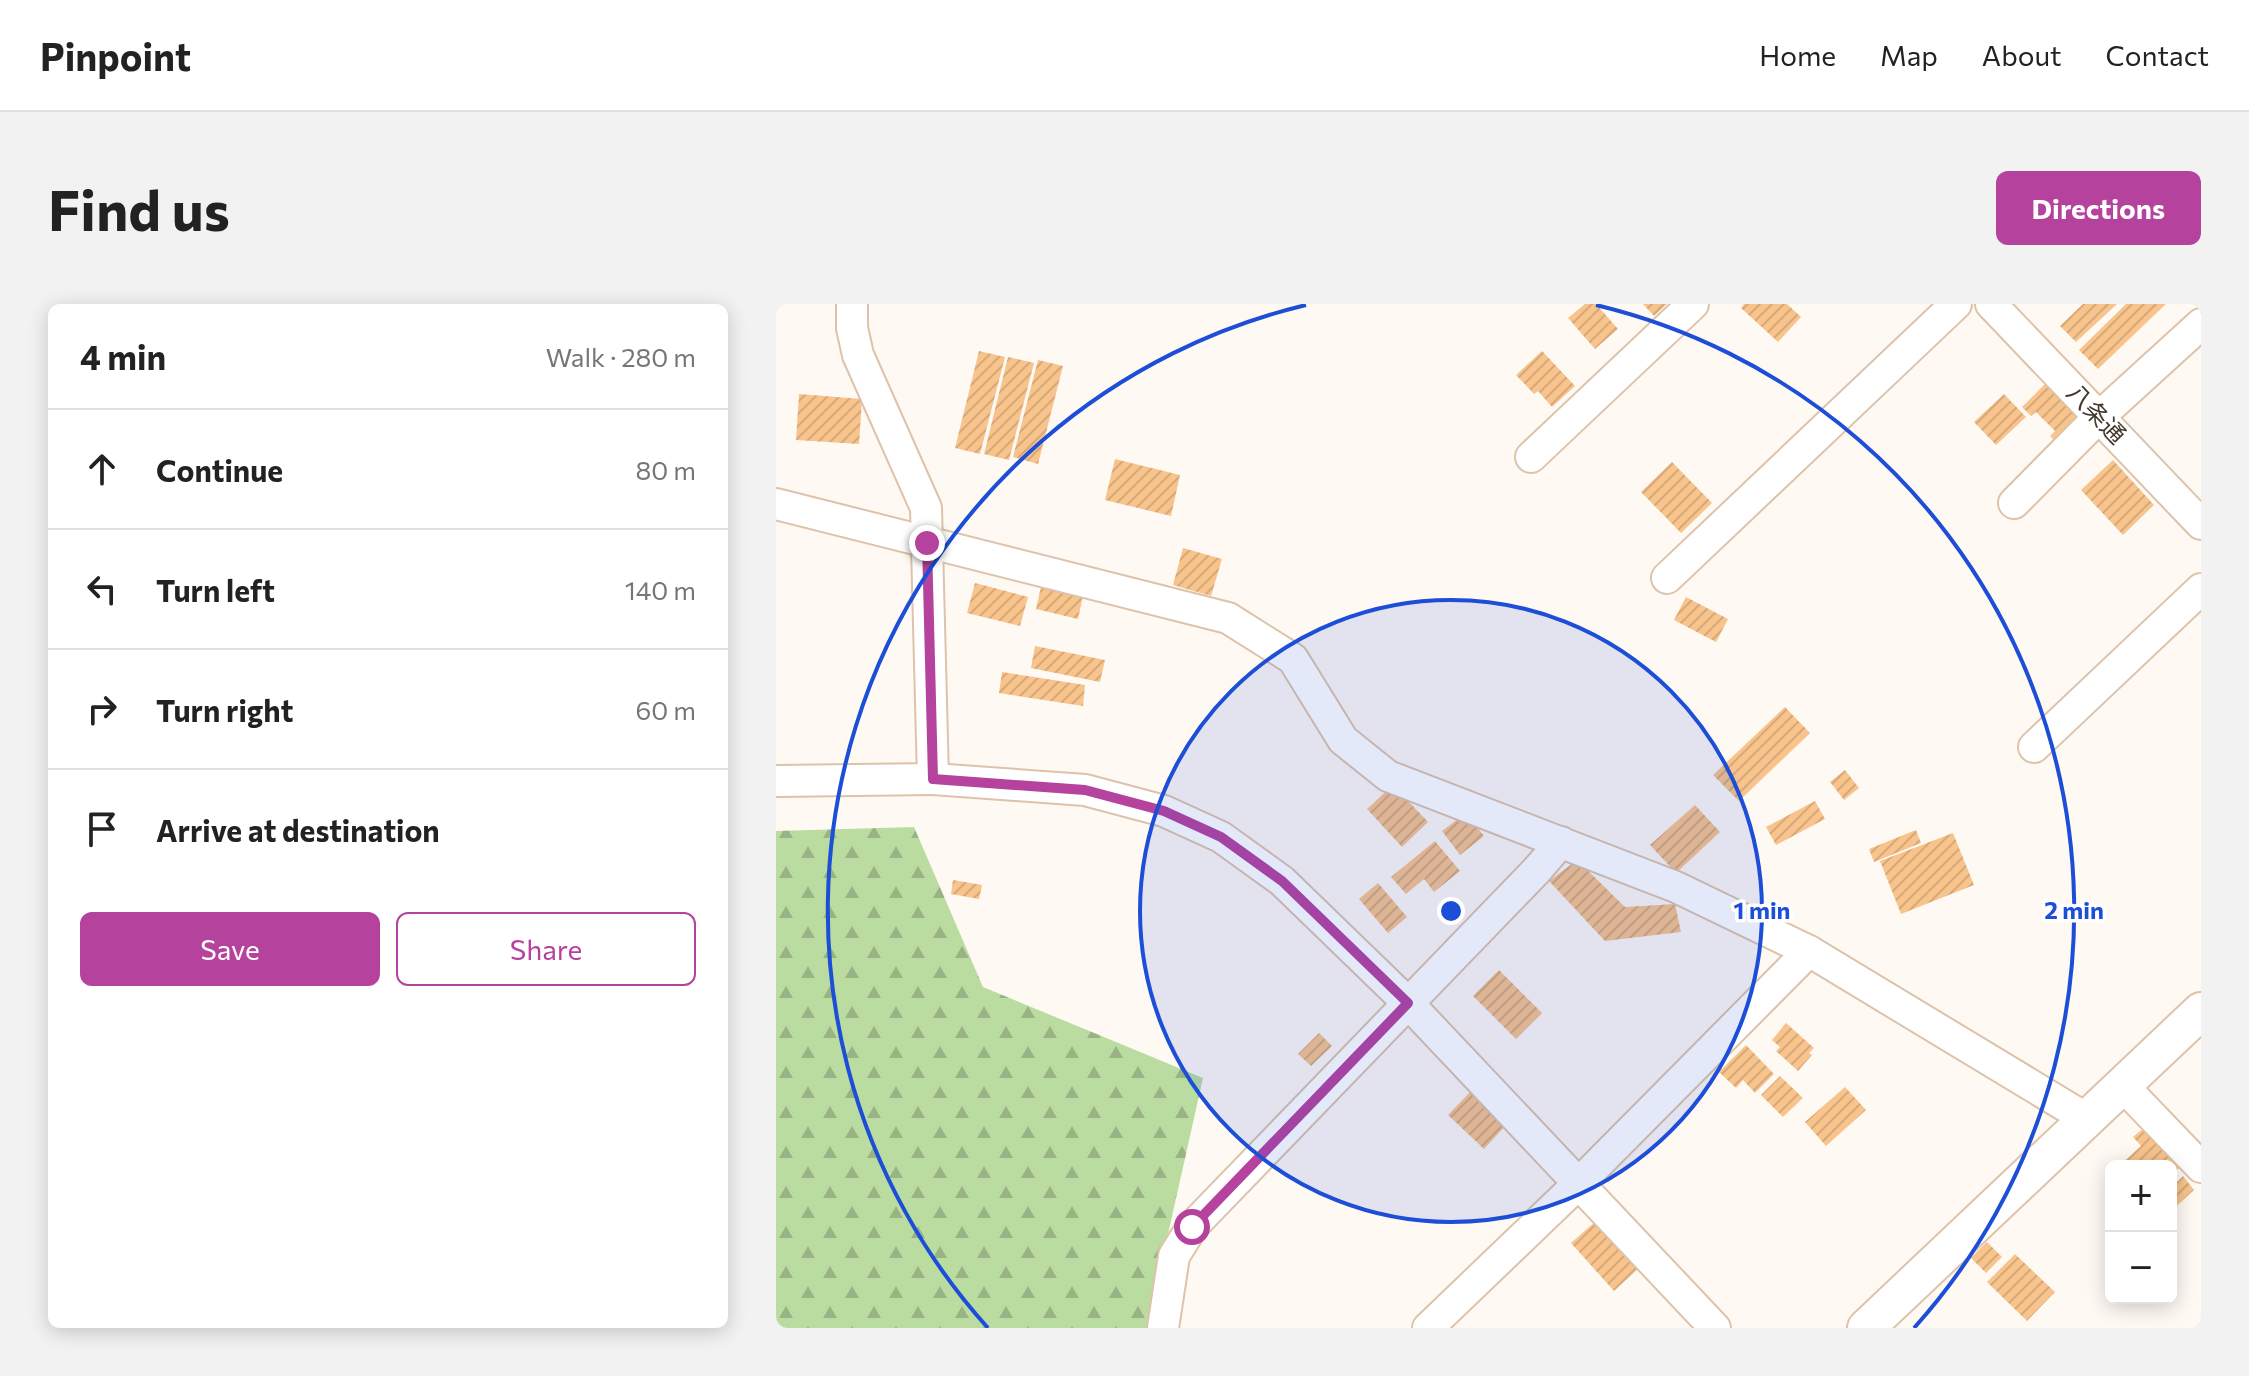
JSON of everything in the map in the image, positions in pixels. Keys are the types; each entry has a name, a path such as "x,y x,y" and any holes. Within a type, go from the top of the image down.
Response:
{"street":[{"path":"852,304 852,328 858,355 926,508 933,779"},
{"path":"1531,457 1693,304"},
{"path":"1667,578 1956,304"},
{"name":"八条通","path":"1991,304 2201,524"},
{"path":"2014,503 2099,417 2201,324"},
{"path":"776,504 1228,618 1293,659 1343,740 1388,776 1676,887 1809,951 2087,1119"},
{"path":"2034,747 2201,589"},
{"path":"776,781 933,779 1085,790 1164,811 1221,837 1282,881 1408,1003 1715,1328"},
{"path":"1163,1328 1174,1256 1192,1227 1561,842"},
{"path":"1428,1328 1577,1185 1809,951"},
{"path":"1866,1328 2201,1011"},
{"path":"2122,1085 2201,1167"}],"green space":[{"path":"914,827 983,987 1203,1078 1147,1328 776,1328 776,831"}],"building":[{"path":"1585,304 1596,304 1618,329 1595,349 1568,318"},
{"path":"1643,304 1667,304 1654,316"},
{"path":"1744,304 1787,304 1801,317 1778,342 1741,308"},
{"path":"2083,304 2117,304 2076,342 2060,326"},
{"path":"2126,304 2166,304 2098,369 2079,350"},
{"path":"979,351 1005,357 980,454 955,448"},
{"path":"1542,351 1575,386 1552,407 1538,391 1534,394 1516,375"},
{"path":"1008,357 1034,363 1009,460 984,454"},
{"path":"1038,360 1063,366 1038,464 1013,457"},
{"path":"2050,379 2090,420 2062,448 2050,436 2055,431 2036,412 2031,416 2022,407"},
{"path":"799,394 862,399 859,444 796,440"},
{"path":"2004,394 2026,417 1996,445 1974,422"},
{"path":"1115,459 1180,475 1171,516 1105,500"},
{"path":"2113,460 2154,505 2123,535 2081,490"},
{"path":"1672,462 1712,503 1681,533 1641,492"},
{"path":"1183,548 1222,559 1211,596 1173,585"},
{"path":"1042,582 1084,591 1078,619 1036,609"},
{"path":"975,583 1028,597 1020,626 967,613"},
{"path":"1686,597 1728,619 1716,642 1674,620"},
{"path":"1035,646 1105,660 1100,682 1031,668"},
{"path":"1002,672 1085,685 1083,706 999,693"},
{"path":"1785,707 1810,733 1739,801 1713,775"},
{"path":"1845,770 1859,788 1844,800 1830,782"},
{"path":"1393,785 1428,822 1402,847 1367,809"},
{"path":"1815,801 1825,819 1776,845 1766,827"},
{"path":"1695,805 1720,832 1676,873 1650,845"},
{"path":"1466,813 1484,836 1460,855 1442,831"},
{"path":"1916,830 1921,843 1874,862 1869,849"},
{"path":"1953,833 1974,885 1901,914 1880,861"},
{"path":"1435,841 1460,871 1434,892 1424,879 1406,894 1391,877"},
{"path":"1577,860 1625,907 1675,904 1681,932 1605,941 1549,881"},
{"path":"953,880 982,885 979,899 951,894"},
{"path":"1378,883 1407,917 1388,933 1359,899"},
{"path":"1499,970 1542,1013 1516,1039 1473,996"},
{"path":"1786,1023 1814,1048 1798,1071 1776,1051 1780,1047 1772,1040"},
{"path":"1319,1033 1332,1046 1311,1066 1298,1054"},
{"path":"1746,1045 1774,1074 1755,1093 1743,1080 1736,1088 1719,1072"},
{"path":"1780,1076 1803,1098 1783,1117 1761,1095"},
{"path":"1845,1087 1866,1110 1826,1146 1805,1122"},
{"path":"1473,1089 1508,1123 1484,1149 1448,1115"},
{"path":"2146,1126 2173,1160 2126,1160 2141,1146 2133,1137"},
{"path":"2183,1176 2194,1190 2177,1206 2177,1182"},
{"path":"1597,1220 1640,1267 1614,1291 1571,1243"},
{"path":"1987,1242 2002,1257 1986,1273 1971,1258"},
{"path":"2015,1254 2055,1292 2027,1321 1987,1282"}],"route":[{"path":"927,543 933,779 1085,790 1164,811 1221,837 1282,881 1408,1003 1192,1227"}]}
